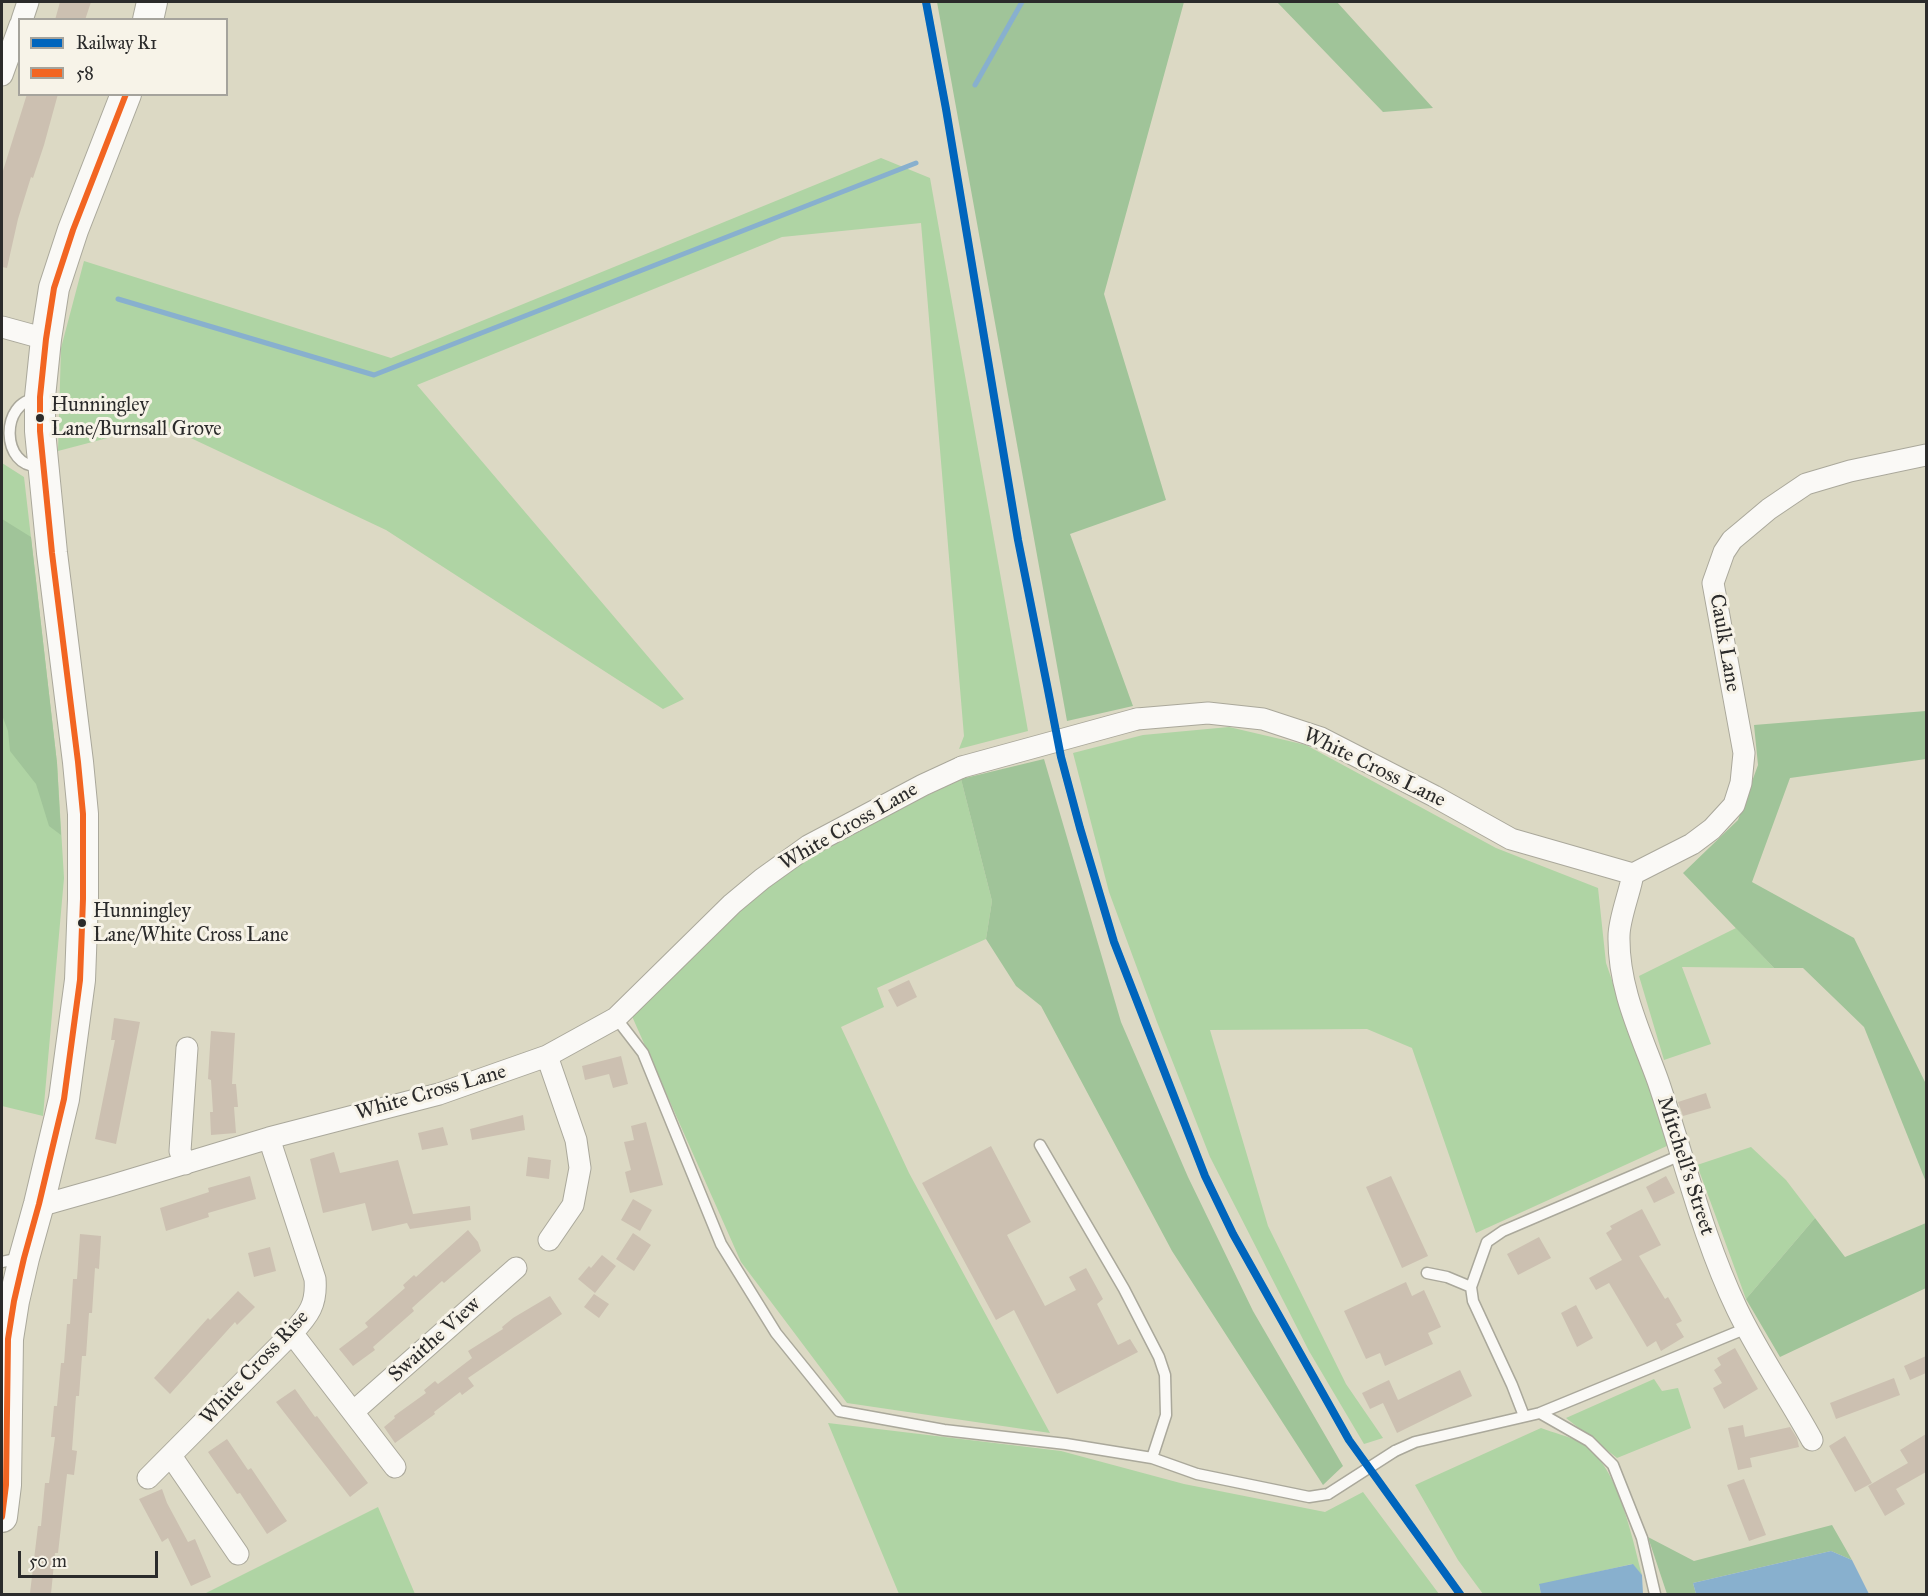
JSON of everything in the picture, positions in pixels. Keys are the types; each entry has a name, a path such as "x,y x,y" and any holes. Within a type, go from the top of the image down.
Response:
{"main road":[{"path":"148,18 152,2"},
{"path":"2,1517 6,1485 8,1340 13,1260 39,1204 64,1099 80,980 83,899 83,814 52,553 40,431 40,399 54,288 125,96"}],"street":[{"path":"23,18 28,2"},
{"path":"2,75 18,31"},
{"path":"2,327 46,339"},
{"name":"Caulk Lane","path":"1634,874 1692,844 1712,829 1734,805 1741,783 1744,753 1713,583 1724,552 1732,540 1806,484 1851,471 1926,455"},
{"name":"White Cross Lane","path":"39,1204 50,1203 269,1138 439,1094 547,1056 616,1018 732,904 808,846 962,767 1137,719 1208,713 1263,719 1321,738 1434,796 1511,839 1634,874"},
{"name":"Mitchell's Street","path":"1634,874 1618,934 1622,975 1633,1015 1657,1081 1700,1220 1736,1307 1812,1440"},
{"path":"185,1164 180,1151 187,1048"},
{"path":"547,1056 576,1140 580,1168 573,1206 549,1240"},
{"name":"White Cross Rise","path":"148,1478 292,1333 315,1302 315,1279 269,1138"},
{"name":"Swaithe View","path":"353,1412 516,1268"},
{"path":"292,1333 395,1467"},
{"path":"171,1456 238,1554"}],"lane":[{"path":"616,1018 643,1053 721,1244 776,1333 839,1411 944,1430 1066,1444 1152,1458 1197,1474 1309,1497 1328,1494 1395,1451 1415,1442 1540,1413 1747,1328"},
{"path":"1040,1145 1124,1289 1165,1375 1166,1415 1152,1458"},
{"path":"1524,1416 1473,1301 1471,1287 1487,1242 1503,1231 1681,1155"},
{"path":"1427,1273 1447,1277 1471,1287"},
{"path":"1540,1413 1589,1441 1613,1466 1642,1538 1655,1594"}],"green space":[{"path":"937,2 1184,2 1104,294 1166,500 1070,534 1133,706 1067,721"},
{"path":"1277,2 1337,2 1433,108 1383,112"},
{"path":"881,158 930,178 1028,731 959,749 964,736 921,223 782,237 417,385 684,699 663,709 386,530 161,424 58,451 61,348 84,261 391,358"},
{"path":"2,463 24,477 57,763 64,878 43,1116 2,1106"},
{"path":"2,519 31,537 57,763 61,835 49,826 36,784 10,751 8,731 2,715"},
{"path":"1926,711 1926,759 1790,778 1752,882 1854,938 1926,1084 1926,1182 1864,1027 1803,968 1774,968 1683,873 1738,820 1758,765 1754,725"},
{"path":"1229,727 1306,745 1496,848 1598,888 1606,963 1669,1145 1476,1233 1412,1048 1367,1029 1210,1030 1268,1226 1346,1384 1383,1438 1364,1444 1309,1351 1210,1157 1109,892 1073,753 1143,735"},
{"path":"1044,759 1121,1022 1188,1177 1253,1311 1343,1466 1323,1485 1172,1251 1041,1006 1016,986 986,939 992,901 961,779"},
{"path":"961,779 992,901 986,939 877,988 884,1007 841,1027 909,1173 1050,1433 847,1403 741,1262 631,1014 734,908 814,850"},
{"path":"1736,928 1774,968 1682,967 1711,1044 1664,1060 1639,976"},
{"path":"1751,1147 1786,1180 1815,1218 1746,1299 1697,1165"},
{"path":"1815,1218 1845,1257 1926,1223 1926,1288 1780,1357 1746,1299"},
{"path":"1654,1379 1662,1391 1678,1388 1691,1428 1617,1458 1566,1418"},
{"path":"828,1423 1061,1451 1184,1484 1325,1512 1363,1492 1439,1594 899,1594"},
{"path":"1541,1428 1580,1442 1604,1465 1628,1521 1642,1575 1632,1564 1539,1585 1541,1594 1483,1594 1458,1560 1415,1485"},
{"path":"378,1507 415,1594 204,1594"},
{"path":"1832,1525 1852,1560 1831,1551 1693,1583 1696,1594 1667,1594 1648,1537 1694,1561"}],"water":[{"path":"1831,1551 1852,1560 1869,1594 1696,1594 1693,1583"},
{"path":"1633,1564 1642,1575 1643,1594 1541,1594 1539,1584"}],"building":[{"path":"60,2 91,2 86,18 56,18"},
{"path":"26,96 57,96 44,145 18,219 7,268 2,267 2,174"},
{"path":"909,980 917,997 897,1007 888,990"},
{"path":"114,1018 140,1022 116,1144 95,1139 115,1040 111,1040"},
{"path":"211,1031 235,1033 232,1084 236,1084 238,1107 234,1107 236,1133 211,1135 210,1112 213,1112 211,1080 208,1079"},
{"path":"621,1056 628,1084 613,1088 609,1074 585,1080 582,1066"},
{"path":"1706,1093 1711,1108 1683,1116 1678,1102"},
{"path":"523,1115 525,1130 472,1140 470,1129"},
{"path":"646,1122 663,1185 630,1193 625,1172 631,1170 624,1142 634,1140 631,1126"},
{"path":"443,1127 448,1145 422,1150 418,1133"},
{"path":"991,1146 1031,1222 1007,1235 1045,1306 1076,1290 1069,1277 1086,1268 1103,1299 1097,1304 1118,1345 1130,1339 1138,1352 1057,1394 1014,1310 996,1320 922,1183"},
{"path":"334,1152 340,1173 398,1160 413,1214 470,1206 471,1220 410,1229 407,1223 372,1231 365,1203 323,1213 310,1159"},
{"path":"528,1157 551,1160 549,1179 526,1176"},
{"path":"250,1176 256,1199 208,1213 209,1217 166,1231 160,1208 209,1192 208,1188"},
{"path":"1391,1176 1428,1256 1402,1268 1366,1187"},
{"path":"1666,1176 1675,1193 1654,1203 1646,1187"},
{"path":"633,1199 652,1210 640,1231 621,1220"},
{"path":"1642,1209 1661,1245 1639,1256 1665,1299 1668,1297 1682,1321 1676,1324 1684,1337 1661,1351 1656,1341 1647,1347 1609,1283 1596,1290 1589,1278 1622,1260 1606,1233 1612,1229 1610,1226"},
{"path":"468,1230 478,1242 481,1251 444,1283 442,1281 412,1308 414,1311 373,1347 375,1350 353,1366 339,1349 368,1327 365,1323 405,1288 403,1285 414,1275 416,1277"},
{"path":"633,1233 651,1245 634,1271 616,1259"},
{"path":"80,1234 101,1236 99,1269 95,1268 92,1313 89,1313 86,1356 82,1356 79,1396 76,1396 72,1450 77,1451 74,1475 67,1474 51,1594 30,1593 38,1526 41,1526 45,1483 49,1483 55,1437 51,1437 54,1406 57,1406 61,1363 64,1363 67,1324 70,1324 73,1279 77,1279"},
{"path":"1539,1237 1551,1258 1518,1275 1507,1254"},
{"path":"270,1247 276,1271 254,1277 248,1253"},
{"path":"602,1255 616,1266 595,1293 578,1279"},
{"path":"1406,1282 1412,1296 1424,1290 1441,1327 1428,1333 1433,1344 1385,1366 1380,1353 1366,1359 1344,1311"},
{"path":"238,1291 255,1307 237,1325 235,1322 170,1394 154,1378 208,1318 210,1320"},
{"path":"594,1294 609,1304 599,1318 584,1307"},
{"path":"550,1296 562,1314 468,1378 474,1386 462,1395 460,1392 434,1412 435,1414 395,1443 384,1427 395,1418 394,1416 426,1393 424,1390 435,1381 438,1384 472,1358 468,1351 503,1329 502,1327 513,1318"},
{"path":"1576,1305 1593,1338 1577,1347 1561,1313"},
{"path":"1735,1348 1758,1389 1724,1409 1713,1388 1722,1383 1714,1370 1721,1365 1717,1358"},
{"path":"1926,1356 1926,1373 1910,1380 1904,1366"},
{"path":"1460,1370 1472,1396 1397,1433 1383,1403 1370,1409 1362,1393 1389,1380 1398,1400"},
{"path":"1894,1378 1900,1395 1836,1419 1830,1403"},
{"path":"295,1389 368,1483 350,1497 276,1402"},
{"path":"1743,1425 1745,1437 1790,1427 1797,1438 1799,1447 1750,1458 1752,1467 1738,1470 1728,1428"},
{"path":"1926,1434 1926,1472 1896,1489 1905,1504 1885,1516 1868,1486 1908,1463 1900,1450"},
{"path":"1845,1436 1872,1483 1855,1492 1829,1446"},
{"path":"227,1439 248,1470 251,1468 287,1521 267,1534 240,1493 237,1494 208,1452"},
{"path":"1744,1479 1766,1535 1749,1541 1727,1485"},
{"path":"162,1489 188,1542 195,1539 211,1577 191,1586 168,1538 162,1542 139,1499"}],"waterway":[{"path":"975,85 1022,2"},
{"path":"118,299 374,375 916,163"}],"railway":[{"path":"926,2 1018,540 1061,757 1114,942 1205,1176 1233,1234 1349,1440 1460,1594"}],"rail line":[{"name":"R1","path":"926,2 1018,540 1061,757 1114,942 1205,1176 1233,1234 1349,1440 1460,1594"}],"transit line":[{"name":"58","path":"2,1517 6,1485 8,1339 24,1258 64,1099 80,980 83,899 83,814 52,553 40,431 40,397 54,288 73,230 125,96"}],"place":[{"name":"Hunningley Lane/Burnsall Grove","path":"40,418"},
{"name":"Hunningley Lane/White Cross Lane","path":"82,923"}]}
